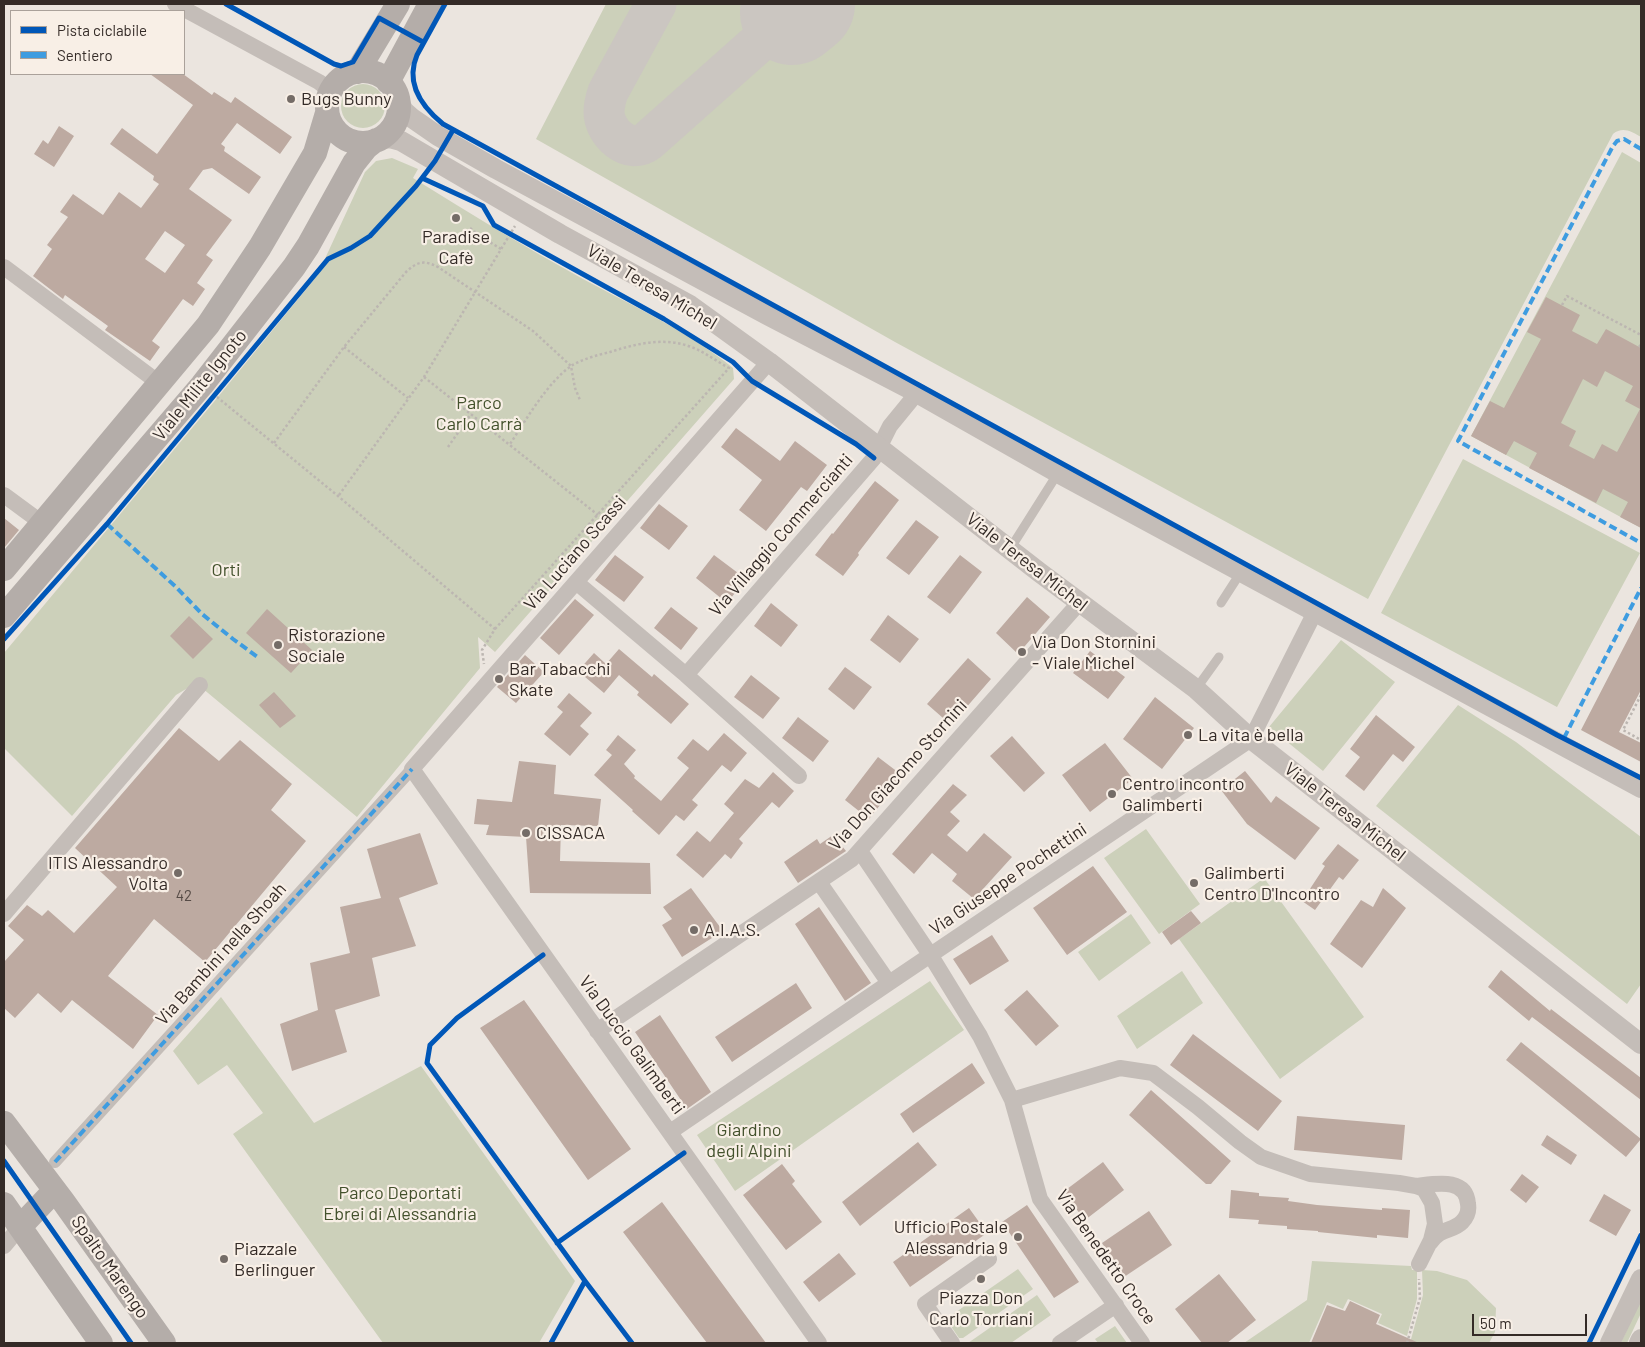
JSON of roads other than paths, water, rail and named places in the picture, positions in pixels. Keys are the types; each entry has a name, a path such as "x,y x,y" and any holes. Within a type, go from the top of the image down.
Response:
{"main road":[{"path":"357,72 398,4"},
{"path":"393,91 430,4"},
{"path":"357,72 375,74 393,91 398,113 394,125 386,134 376,140 358,143 344,138 333,127 329,102 341,78 357,72"},
{"name":"Viale Milite Ignoto","path":"4,569 208,324 260,247 315,153 329,102"},
{"name":"Viale Milite Ignoto","path":"4,616 176,416 233,346 294,267 308,246 354,163 366,148 376,140"},
{"name":"Spalto Marengo","path":"4,1122 164,1343"},
{"path":"20,1228 54,1191"},
{"path":"4,1204 101,1343"}],"street":[{"path":"176,4 319,82 329,102"},
{"name":"Viale Teresa Michel","path":"393,91 404,111 412,118 438,136 488,164 759,311 917,393 1058,473 1641,788"},
{"name":"Viale Teresa Michel","path":"376,140 390,138 401,141 690,305 769,362 1010,549 1196,689 1251,739 1641,1044"},
{"path":"4,268 159,383"},
{"name":"Via Luciano Scassi","path":"412,770 769,362"},
{"name":"Via Villaggio Commercianti","path":"686,675 874,458 890,426 917,393"},
{"path":"4,496 42,523"},
{"path":"576,582 686,675 799,776"},
{"name":"Via Don Giacomo Stornini","path":"597,1031 843,866 860,851 1080,602"},
{"name":"Via Giuseppe Pochettini","path":"670,1132 1251,739 1315,612"},
{"path":"4,914 200,685"},
{"name":"Via Duccio Galimberti","path":"412,770 819,1343"},
{"name":"Via Bambini nella Shoah","path":"55,1162 412,770"},
{"name":"Via Benedetto Croce","path":"860,851 931,956 980,1036 1012,1100 1040,1200 1142,1343"},
{"path":"819,882 889,983"},
{"path":"1012,1100 1120,1068 1153,1073 1261,1157 1310,1174 1416,1186 1453,1184 1464,1192 1468,1199 1469,1206 1464,1220 1458,1225 1441,1232 1427,1248"},
{"path":"1416,1186 1424,1189 1427,1193 1434,1214 1434,1229 1419,1264"},
{"path":"4,1246 20,1228"},
{"path":"952,1343 925,1304 989,1259"},
{"path":"1610,1343 1641,1279"},
{"path":"1060,1343 1116,1305"},
{"path":"1639,1343 1641,1339"}],"lane":[{"path":"1010,549 1058,473"},
{"path":"1221,603 1241,572"},
{"path":"1196,689 1219,657"}],"place":[{"name":"Bugs Bunny","path":"291,99"},
{"name":"Paradise Cafè","path":"456,218"},
{"name":"Ristorazione Sociale","path":"278,645"},
{"name":"Via Don Stornini - Viale Michel","path":"1022,652"},
{"name":"Bar Tabacchi Skate","path":"499,679"},
{"name":"La vita è bella","path":"1188,735"},
{"name":"Centro incontro Galimberti","path":"1112,794"},
{"name":"CISSACA","path":"526,833"},
{"name":"ITIS Alessandro Volta","path":"178,873"},
{"name":"Galimberti Centro D'Incontro","path":"1194,883"},
{"name":"A.I.A.S.","path":"694,930"},
{"name":"Ufficio Postale Alessandria 9","path":"1018,1237"},
{"name":"Piazzale Berlinguer","path":"224,1259"},
{"name":"Piazza Don Carlo Torriani","path":"981,1279"}],"park label":[{"name":"Parco Carlo Carrà","path":"479,413"},
{"name":"Orti","path":"226,570"},
{"name":"Giardino degli Alpini","path":"749,1140"},
{"name":"Parco Deportati Ebrei di Alessandria","path":"400,1203"}]}
